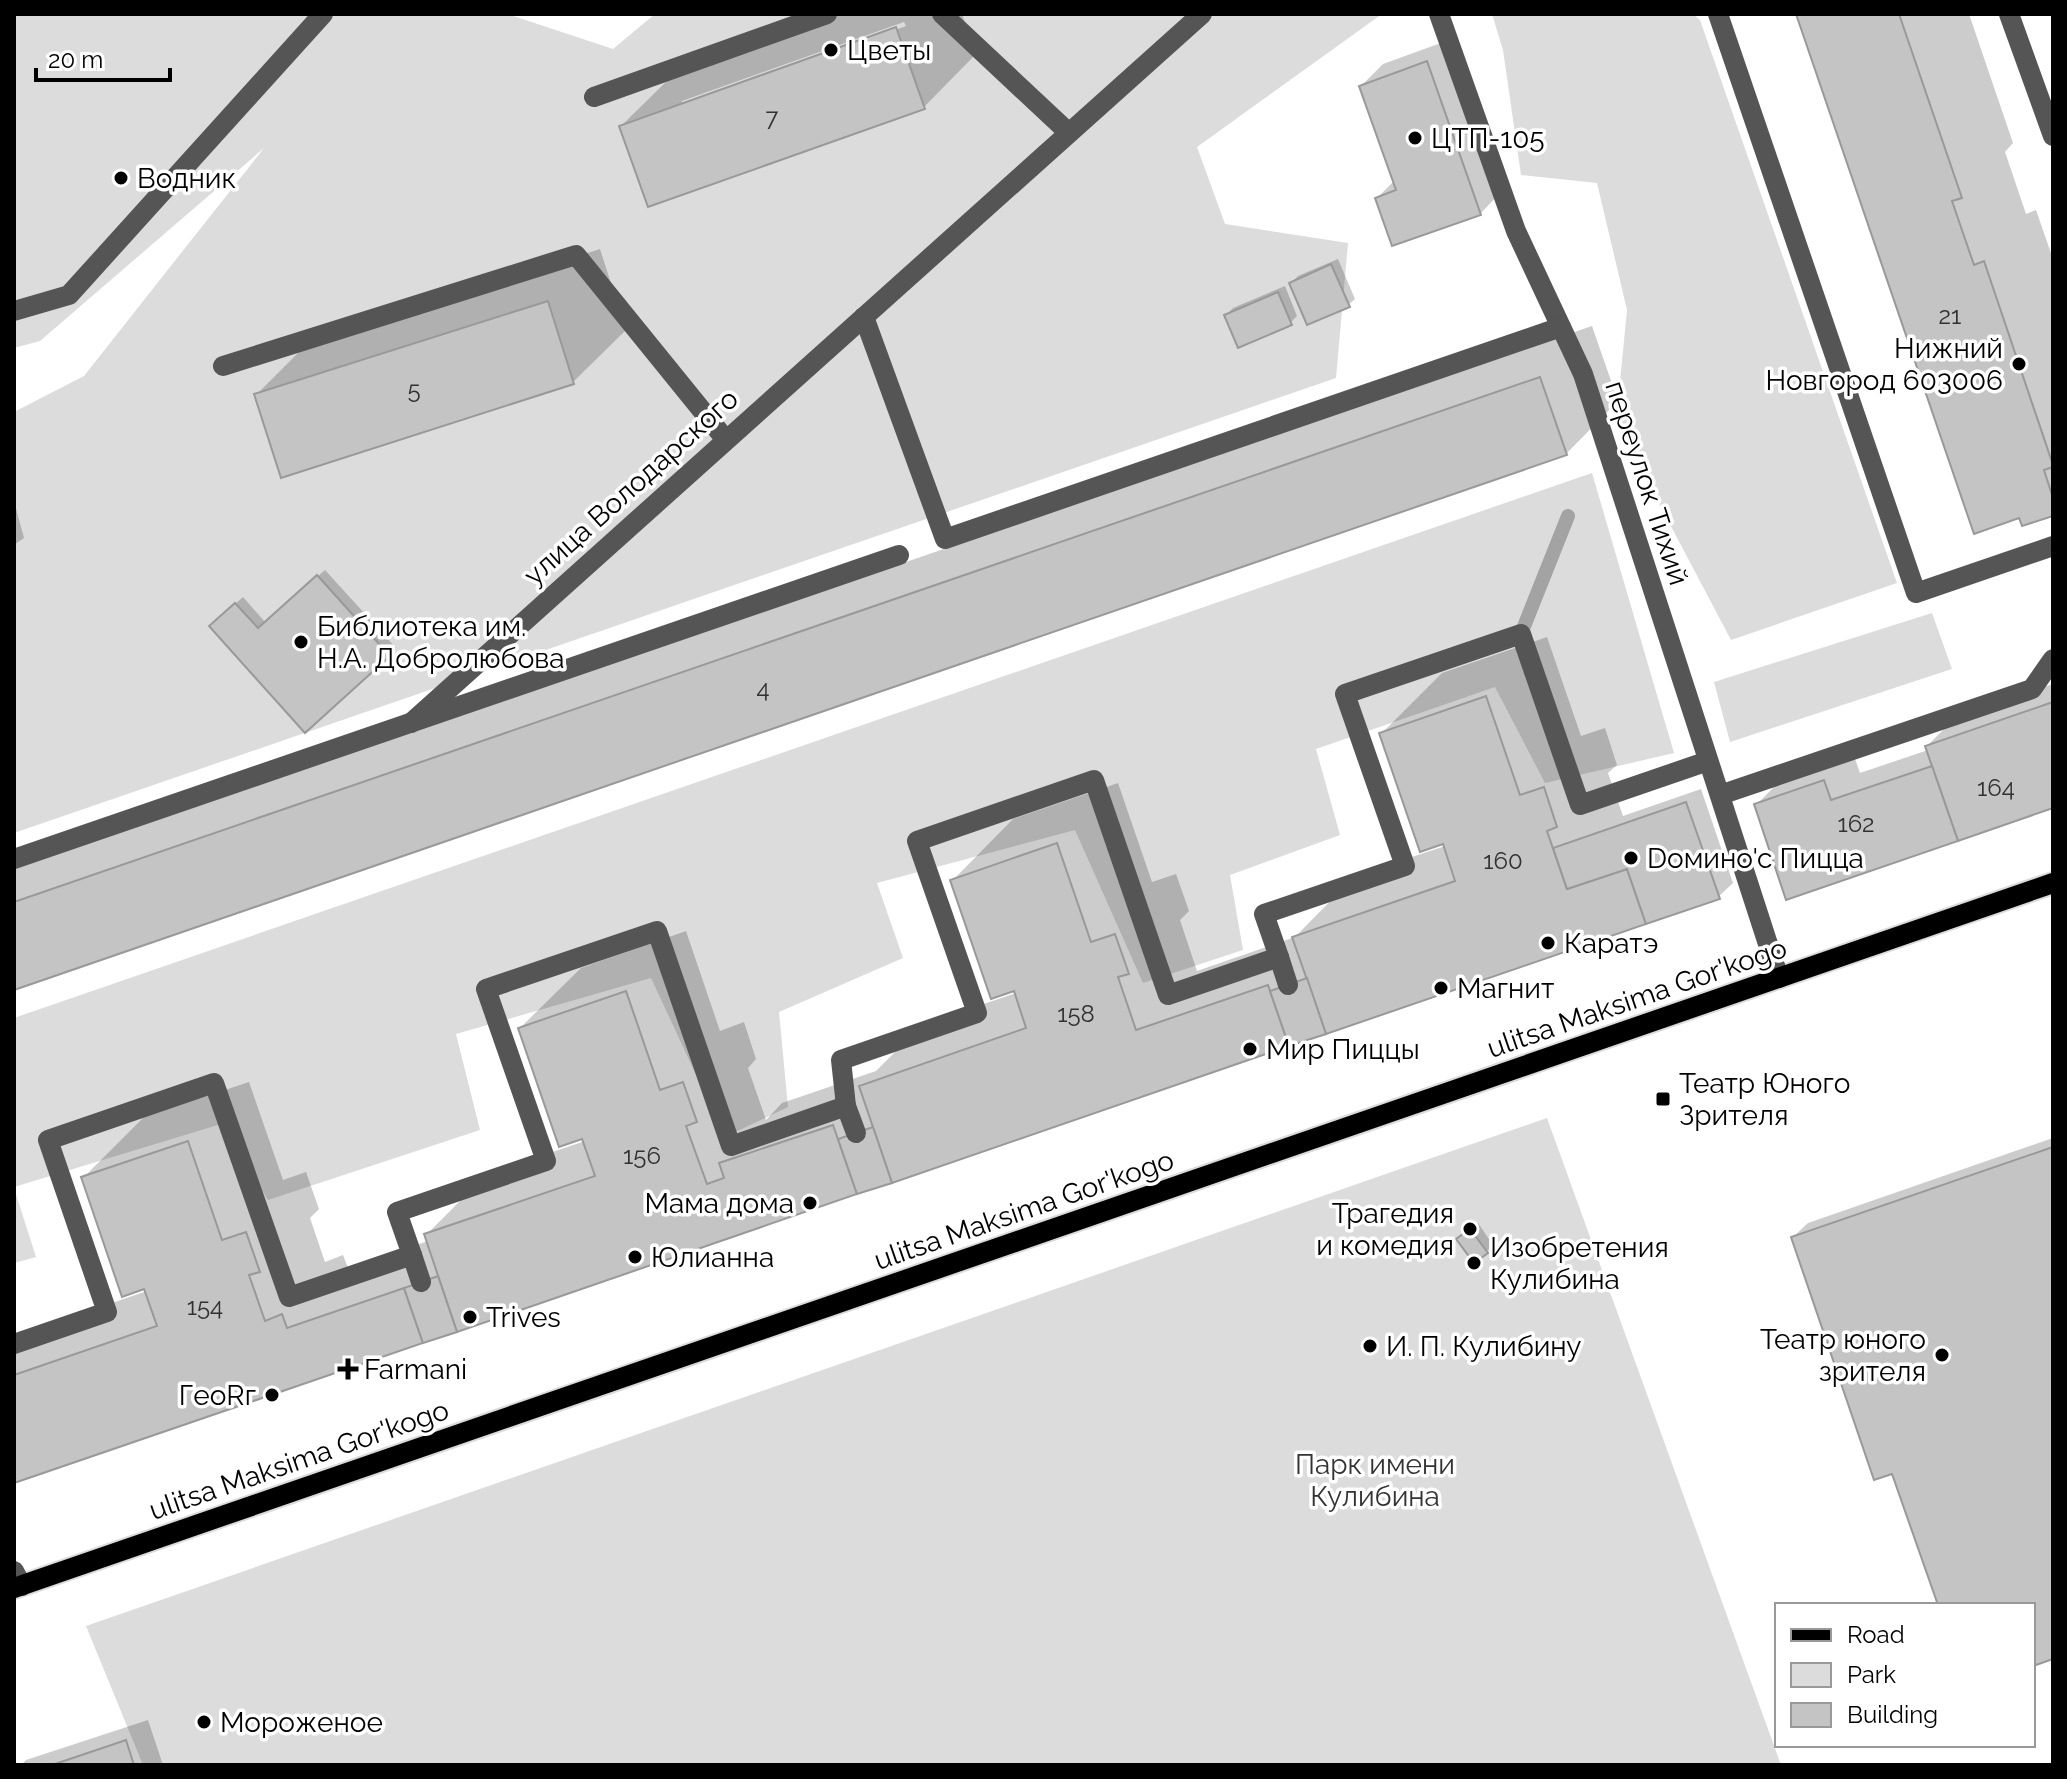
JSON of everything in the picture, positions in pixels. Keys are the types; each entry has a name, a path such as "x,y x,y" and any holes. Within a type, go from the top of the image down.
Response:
{"main road":[{"name":"ulitsa Maksima Gor'kogo","path":"17,1582 2053,883"}],"street":[{"path":"14,311 69,295 323,14"},
{"path":"594,97 827,14"},
{"path":"942,14 1069,133"},
{"name":"улица Володарского","path":"14,859 411,723 1202,14"},
{"name":"переулок Тихий","path":"1439,14 1516,231 1583,374 1779,978"},
{"path":"1718,14 1916,593 2053,546"},
{"path":"2009,14 2053,136"},
{"path":"223,366 576,255 726,440"},
{"path":"864,317 945,539 1561,327"},
{"path":"411,723 899,555"},
{"path":"1288,985 1264,914 1405,866 1345,694 1521,634 1580,805 1708,761"},
{"path":"1720,795 2032,689 2053,659"},
{"path":"856,1133 846,1106 841,1060 977,1013 917,841 1094,780 1168,995 1279,957"},
{"path":"421,1282 397,1212 546,1161 486,989 657,931 731,1146 846,1106"},
{"path":"14,1344 107,1312 48,1140 214,1083 289,1297 412,1255"}],"green space":[{"path":"14,14 507,14 613,49 655,14 1382,14 1197,147 1225,224 1348,243 1336,378 14,833 14,412 84,376 264,148 40,341 14,348"},
{"path":"1492,14 1693,14 1700,20 1897,583 1731,640 1616,422 1627,310 1597,183 1521,175 1503,50"},
{"path":"1592,473 1674,753 1545,783 1495,687 1316,749 1340,835 1230,875 1243,950 1143,983 1075,830 877,883 903,958 779,1012 788,1107 725,1137 651,978 456,1034 480,1130 268,1200 221,1124 14,1187 14,1018"},
{"path":"1932,613 1952,669 1730,742 1714,682"},
{"name":"Парк имени Кулибина","path":"1547,1118 1781,1765 143,1765 86,1626"},
{"path":"14,1188 36,1257 14,1263"}],"building":[{"path":"1796,14 1899,14 1962,198 1952,201 1974,265 1984,261 2053,465 2044,470 2053,498 2053,516 2022,526 2019,518 1974,534"},
{"path":"896,27 925,109 648,207 619,126"},
{"name":"ЦТП-105","path":"1427,61 1481,215 1392,246 1375,198 1396,190 1359,86"},
{"path":"1331,264 1350,307 1307,325 1289,283"},
{"path":"1278,292 1292,325 1238,348 1224,315"},
{"path":"548,301 574,384 281,478 254,394"},
{"path":"1540,377 1567,455 14,990 14,902"},
{"name":"Библиотека им. Н.А. Добролюбова","path":"317,575 390,656 305,733 209,626 235,603 258,628"},
{"path":"1486,696 1520,795 1544,787 1557,827 1547,831 1567,889 1627,869 1646,924 1326,1034 1292,937 1455,881 1443,844 1420,852 1379,733"},
{"path":"2053,702 2053,808 1958,841 1925,746"},
{"path":"1932,766 1958,841 1786,900 1754,804 1824,780 1831,800"},
{"name":"Dомино'с Пицца","path":"1686,802 1720,899 1646,924 1627,869 1567,889 1553,848"},
{"path":"1057,843 1091,942 1115,934 1129,974 1118,977 1136,1030 1268,985 1289,1046 892,1183 859,1086 1026,1028 1014,991 991,999 950,880"},
{"path":"1307,978 1326,1034 1289,1046 1270,991"},
{"path":"626,991 660,1090 683,1082 697,1122 686,1126 707,1184 724,1178 719,1163 833,1125 857,1194 457,1332 424,1234 595,1176 582,1139 559,1147 518,1028"},
{"path":"873,1127 892,1183 857,1194 838,1139"},
{"path":"188,1141 222,1240 246,1232 260,1272 249,1275 265,1321 282,1314 287,1328 404,1288 423,1343 14,1483 14,1375 157,1326 144,1289 122,1297 81,1177"},
{"name":"Театр юного зрителя","path":"2053,1147 2053,1659 2035,1665 2035,1603 1937,1603 1892,1474 1874,1480 1791,1237"},
{"path":"1470,1229 1488,1253 1474,1263 1456,1239"},
{"path":"438,1276 457,1332 423,1343 404,1288"},
{"path":"126,1740 134,1765 52,1765"}],"waterway":[{"path":"1521,634 1568,516"}],"place":[{"name":"Цветы","path":"831,50"},
{"name":"ЦТП-105","path":"1415,138"},
{"name":"Водник","path":"121,178"},
{"name":"Нижний Новгород 603006","path":"2019,364"},
{"name":"Библиотека им. Н.А. Добролюбова","path":"301,642"},
{"name":"Dомино'с Пицца","path":"1631,858"},
{"name":"Каратэ","path":"1548,943"},
{"name":"Магнит","path":"1441,988"},
{"name":"Мир Пиццы","path":"1250,1049"},
{"name":"Театр Юного Зрителя","path":"1663,1099"},
{"name":"Мама дома","path":"810,1203"},
{"name":"Трагедия и комедия","path":"1470,1229"},
{"name":"Юлианна","path":"635,1257"},
{"name":"Изобретения Кулибина","path":"1474,1263"},
{"name":"Trives","path":"470,1317"},
{"name":"И. П. Кулибину","path":"1370,1346"},
{"name":"Театр юного зрителя","path":"1942,1355"},
{"name":"Farmani","path":"348,1369"},
{"name":"ГеоRг","path":"272,1395"},
{"name":"Мороженое","path":"204,1722"}]}
